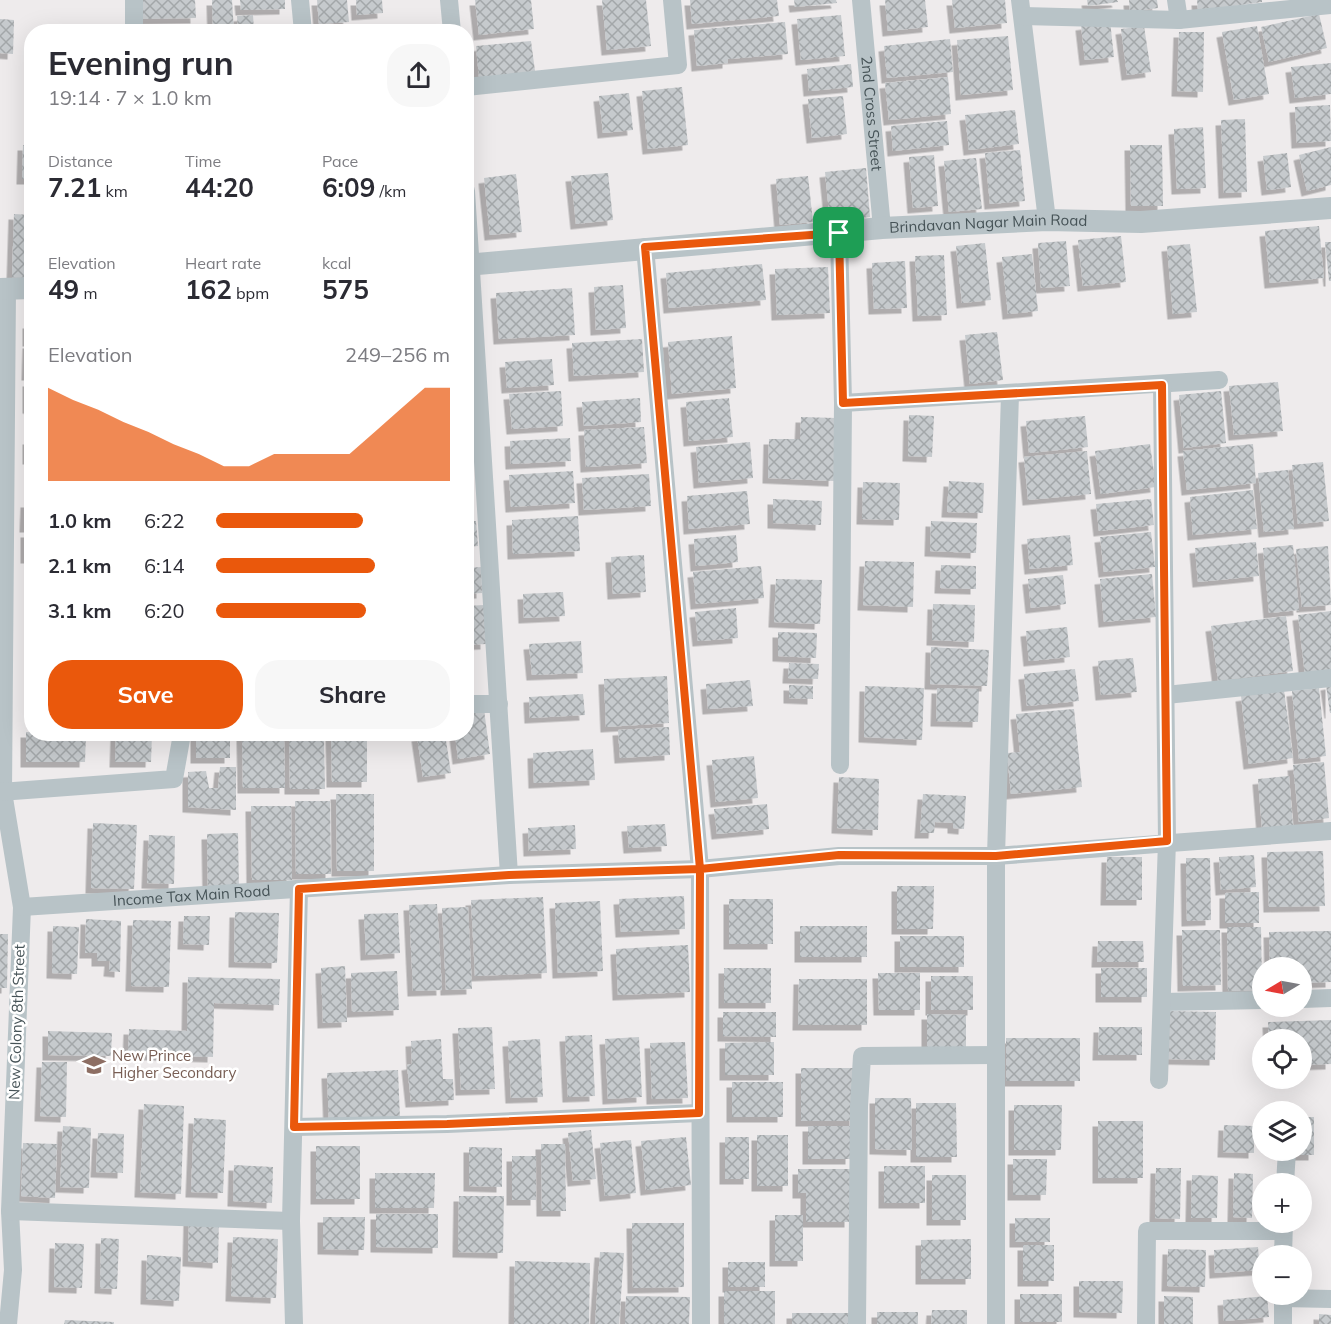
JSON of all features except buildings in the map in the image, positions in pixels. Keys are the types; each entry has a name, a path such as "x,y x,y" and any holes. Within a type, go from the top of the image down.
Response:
{"street":[{"path":"134,0 134,24"},
{"path":"300,0 302,24"},
{"path":"449,0 451,24"},
{"path":"474,86 678,65 672,0"},
{"name":"2nd Cross Street","path":"861,0 882,228"},
{"path":"1176,0 1179,20"},
{"path":"1047,220 1022,8 1179,20 1331,5"},
{"name":"Brindavan Nagar Main Road","path":"474,265 645,247 882,228 1047,220 1141,222 1331,208"},
{"path":"839,233 843,403 840,765"},
{"path":"645,247 700,869 701,1324"},
{"path":"3,289 24,288"},
{"name":"New Colony 8th Street","path":"3,289 2,792 22,907 9,1004 6,1165 13,1270 8,1324"},
{"path":"474,326 509,875"},
{"path":"843,403 1219,380"},
{"path":"1159,1080 1167,841 1162,385"},
{"path":"996,1324 996,856 1010,394"},
{"path":"1166,696 1331,678"},
{"path":"474,704 499,704"},
{"path":"2,792 174,779 181,741"},
{"name":"Income Tax Main Road","path":"22,907 509,875 700,869 839,855 996,856 1167,841 1331,831"},
{"path":"294,1324 291,1221 299,889"},
{"path":"1312,999 1331,998"},
{"path":"1162,1002 1252,1000"},
{"path":"857,1324 859,1106 862,1056 996,1055"},
{"path":"294,1127 447,1124 699,1113"},
{"path":"10,1211 291,1221"},
{"path":"1146,1324 1146,1231 1252,1228"},
{"path":"1312,1298 1331,1299"},
{"path":"1283,1305 1283,1324"}],"place":[{"name":"New Prince Higher Secondary","path":"94,1065"}],"route":[{"path":"839,233 645,247 700,869 699,1113 447,1124 294,1127 299,889 509,875 700,869 839,855 996,856 1167,841 1162,385 843,403 839,233"}]}
